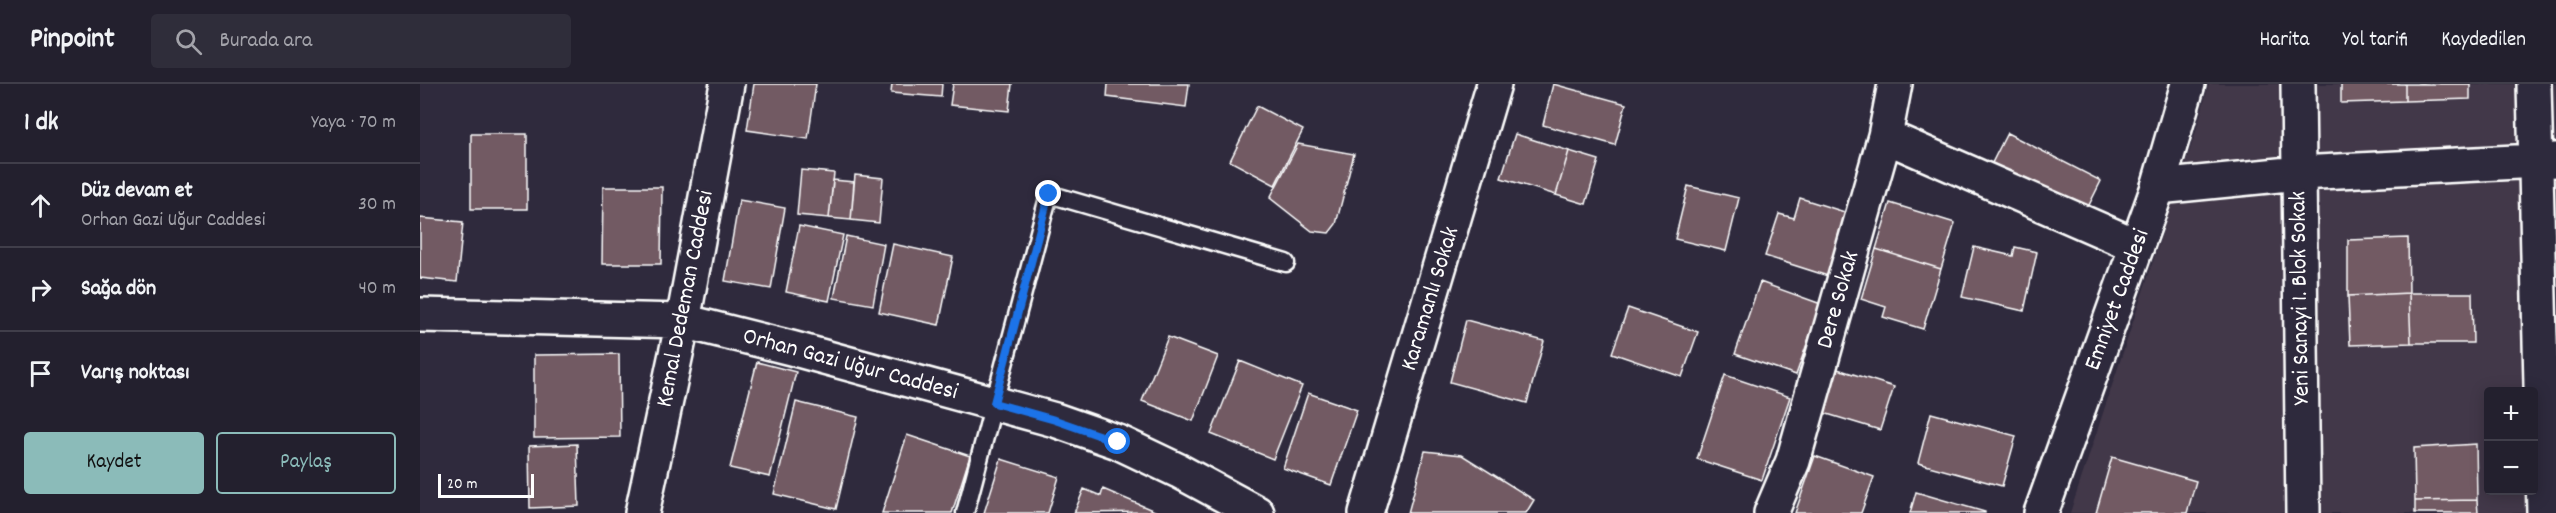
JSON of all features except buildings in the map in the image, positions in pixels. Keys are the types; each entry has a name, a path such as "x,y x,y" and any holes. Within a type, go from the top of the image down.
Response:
{"street":[{"name":"Kemal Dedeman Caddesi","path":"642,513 683,321 727,84"},
{"name":"Dere Sokak","path":"1771,513 1793,461 1885,136 1895,84"},
{"name":"Emniyet Caddesi","path":"2041,513 2158,187 2188,84"},
{"name":"Yeni Sanayi 1. Blok Sokak","path":"2298,84 2303,513"},
{"path":"2534,84 2546,161 2544,513"},
{"name":"Karamanlı Sokak","path":"1366,513 1490,85"},
{"path":"1885,136 2137,246"},
{"path":"2158,187 2299,173 2546,161"},
{"name":"Orhan Gazi Uğur Caddesi","path":"420,315 683,321 1055,420 1118,442 1179,471 1257,513"}],"lane":[{"path":"965,513 1049,194 1286,263"}],"shaded area":[{"path":"2209,84 2556,84 2556,513 2070,513 2196,131"}],"route":[{"path":"1049,194 994,403 1055,420 1118,442"}]}
